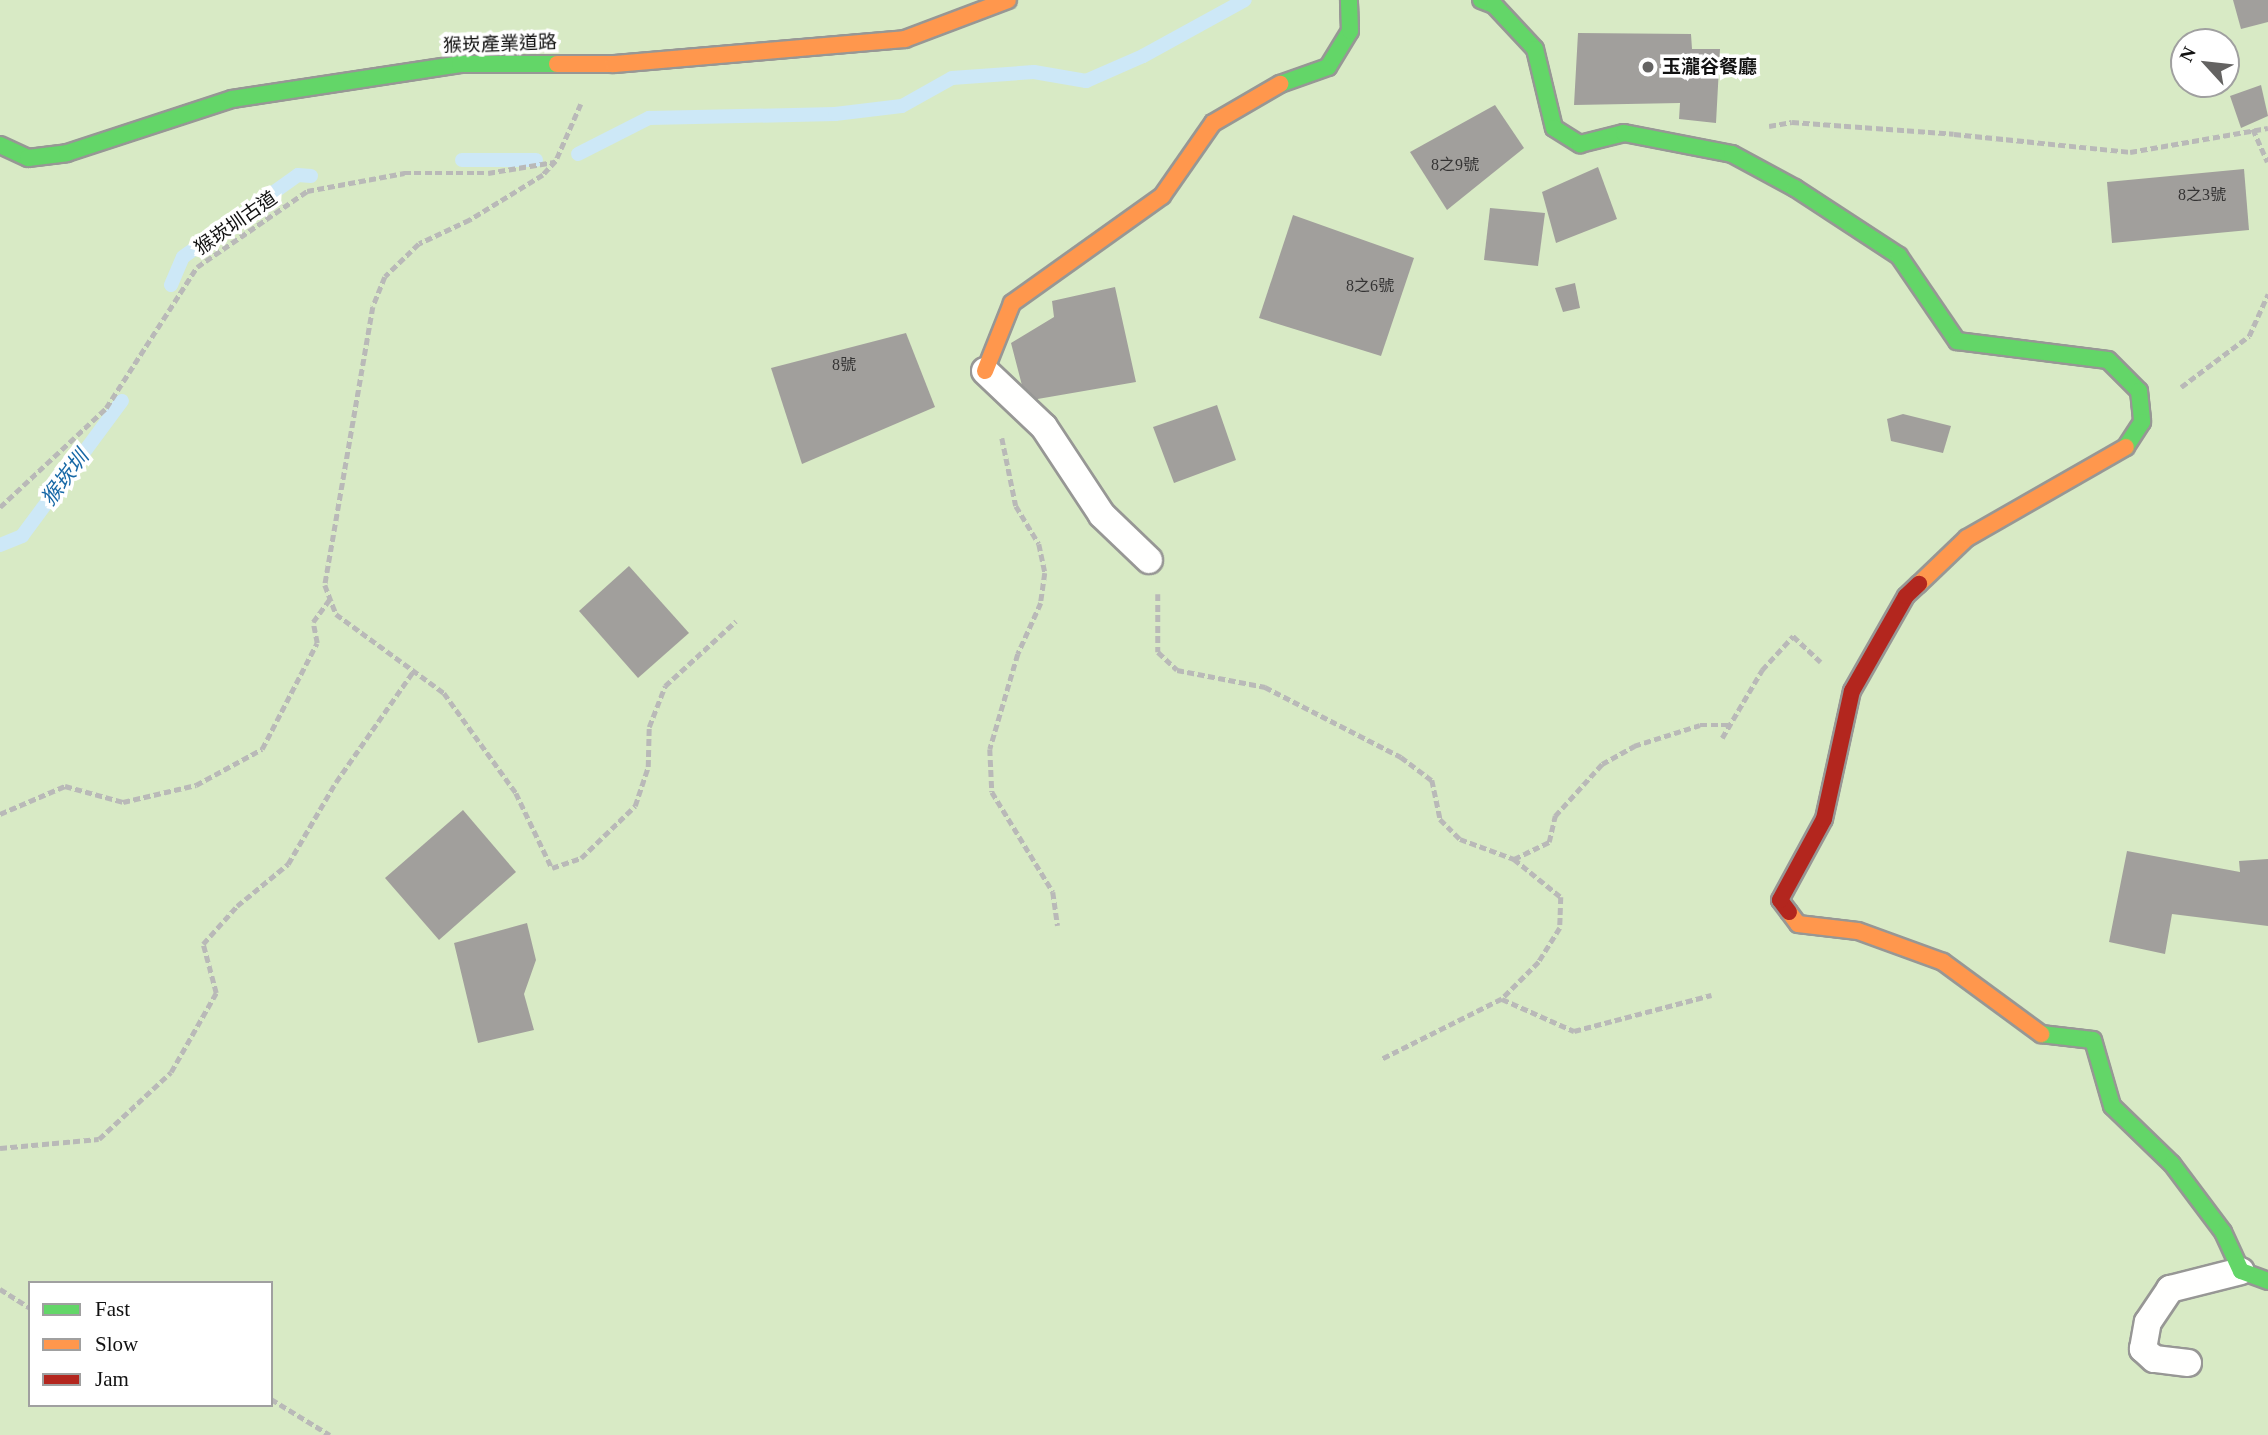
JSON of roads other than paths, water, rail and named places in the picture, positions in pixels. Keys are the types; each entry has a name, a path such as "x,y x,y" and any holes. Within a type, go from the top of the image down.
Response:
{"street":[{"name":"猴崁產業道路","path":"0,145 28,158 67,153 232,99 460,64 593,63 905,39 1008,0"},
{"path":"985,371 1012,303 1162,196 1213,122 1286,80 1328,66 1350,31 1349,0"},
{"path":"1481,0 1494,5 1535,49 1554,128 1580,144 1624,133 1732,154 1795,188 1899,256 1957,341 2108,360 2139,391 2142,422 2123,452 1967,538 1906,596 1852,691 1824,819 1780,900 1798,924 1858,930 1943,962 2040,1034 2093,1040 2112,1106 2172,1164 2223,1232 2241,1271 2268,1281"}],"lane":[{"path":"985,371 1044,427 1102,515 1149,559"},
{"path":"2188,1363 2154,1359 2143,1349 2148,1322 2170,1289 2241,1271"}],"waterway":[{"path":"578,154 649,118 835,114 902,106 952,78 1034,72 1086,81 1143,56 1245,0"},
{"name":"猴崁圳","path":"462,160 536,160"},
{"name":"猴崁圳","path":"171,285 183,257 298,175 311,176"},
{"name":"猴崁圳","path":"0,545 22,536 122,401"}],"place":[{"name":"玉瀧谷餐廳","path":"1648,67"}]}
